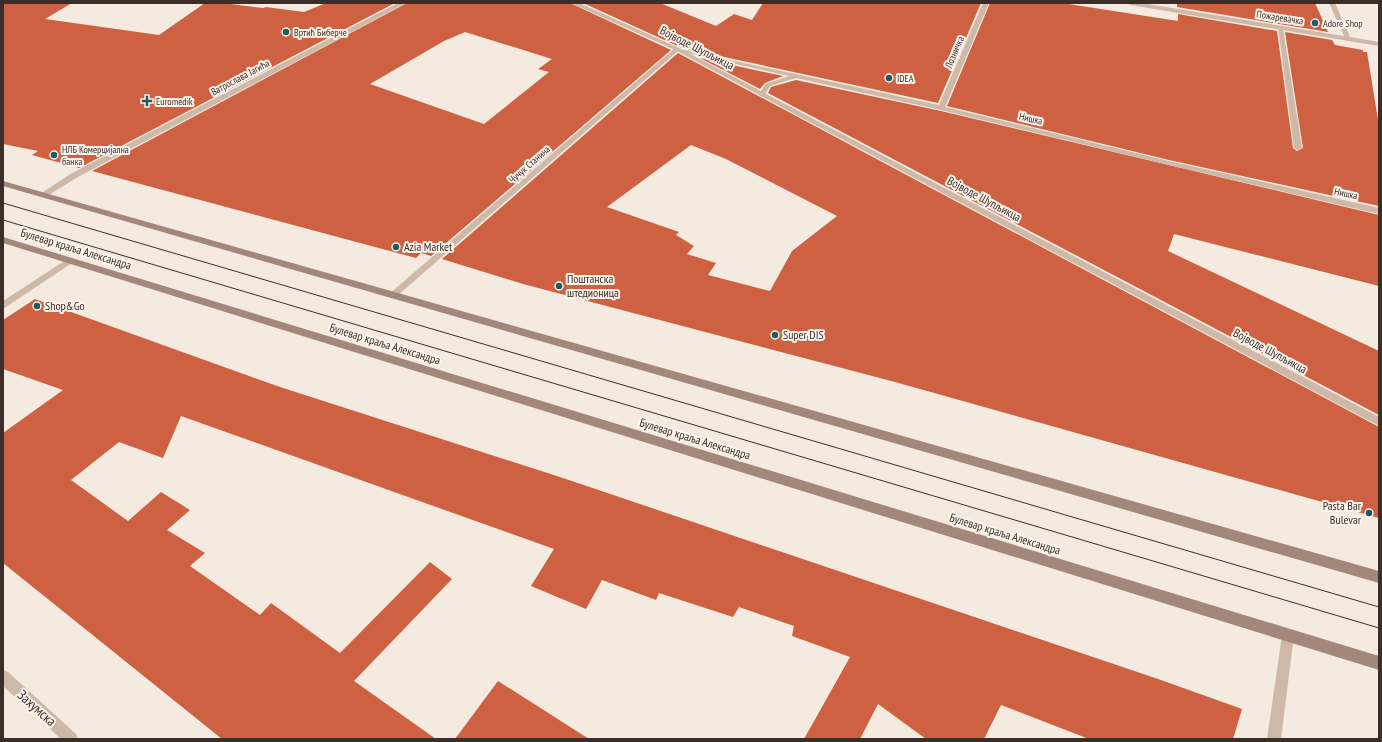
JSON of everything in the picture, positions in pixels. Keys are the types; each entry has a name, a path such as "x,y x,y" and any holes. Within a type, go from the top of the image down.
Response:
{"main road":[{"path":"3,182 1379,577"},
{"name":"Булевар краља Александра","path":"3,240 1379,663"}],"street":[{"name":"Ватрослава Јагића","path":"44,194 75,175 403,3"},
{"name":"Војводе Шупљикца","path":"574,3 677,49 1379,422"},
{"name":"Лозничка","path":"941,108 986,3"},
{"name":"Пожаревачка","path":"1130,3 1379,44"},
{"path":"1332,3 1348,39"},
{"path":"1280,28 1298,148"},
{"name":"Нишка","path":"677,49 941,108 1169,164 1379,211"},
{"name":"Чучук Станина","path":"394,294 677,49"},
{"path":"762,95 767,84 797,76"},
{"path":"3,306 69,261"},
{"path":"1274,739 1288,635"},
{"name":"Захумска","path":"3,677 71,739"}],"building":[{"path":"3,3 72,3 45,19 159,35 205,3 223,3 304,12 326,3 395,3 79,168 32,155 38,151 3,144"},
{"path":"407,3 570,3 671,50 431,256 421,253 416,258 92,171","holes":["465,32 552,59 538,69 549,72 484,124 370,84 444,41"]},
{"path":"583,3 660,3 716,26 734,14 752,20 763,3 981,3 938,103 682,48"},
{"path":"990,3 1062,3 1178,21 1178,14 1277,31 1293,148 1297,151 1303,148 1285,32 1332,40 1335,45 1367,52 1379,126 1379,206 1169,160 947,106"},
{"path":"1177,3 1315,3 1328,32 1177,7"},
{"path":"678,53 1379,427 1379,518 895,382 523,284 442,259","holes":["691,145 726,159 837,216 792,251 770,291 708,275 716,263 687,254 694,246 676,235 679,232 607,207"]},
{"path":"700,58 783,76 765,83 760,89"},
{"path":"796,80 941,111 1379,215 1379,286 1174,234 1168,251 1379,351 1379,415 768,93 771,87"},
{"path":"35,299 280,387 563,478 1161,680 1242,709 1233,739 1089,739 1001,705 984,739 926,739 878,704 860,739 804,739 850,657 792,636 794,626 739,607 733,617 659,593 656,600 602,580 586,609 531,586 554,549 181,416 163,458 119,442 71,480 128,521 161,492 190,510 167,530 205,553 190,566 260,615 271,603 340,653 430,562 452,579 354,681 436,739 222,739 3,563 3,433 63,390 3,369 3,320"},
{"path":"498,681 589,739 455,739"}],"tram line":[{"path":"3,203 1379,607"},
{"path":"3,220 1379,628"}],"place":[{"name":"Adore Shop","path":"1315,23"},
{"name":"Вртић Биберче","path":"286,32"},
{"name":"IDEA","path":"889,78"},
{"name":"Euromedik","path":"147,101"},
{"name":"НЛБ Комерцијална банка","path":"54,155"},
{"name":"Azia Market","path":"396,247"},
{"name":"Поштанска штедионица","path":"559,286"},
{"name":"Shop&Go","path":"37,306"},
{"name":"Super DIS","path":"775,335"},
{"name":"Pasta Bar Bulevar","path":"1369,513"}]}
